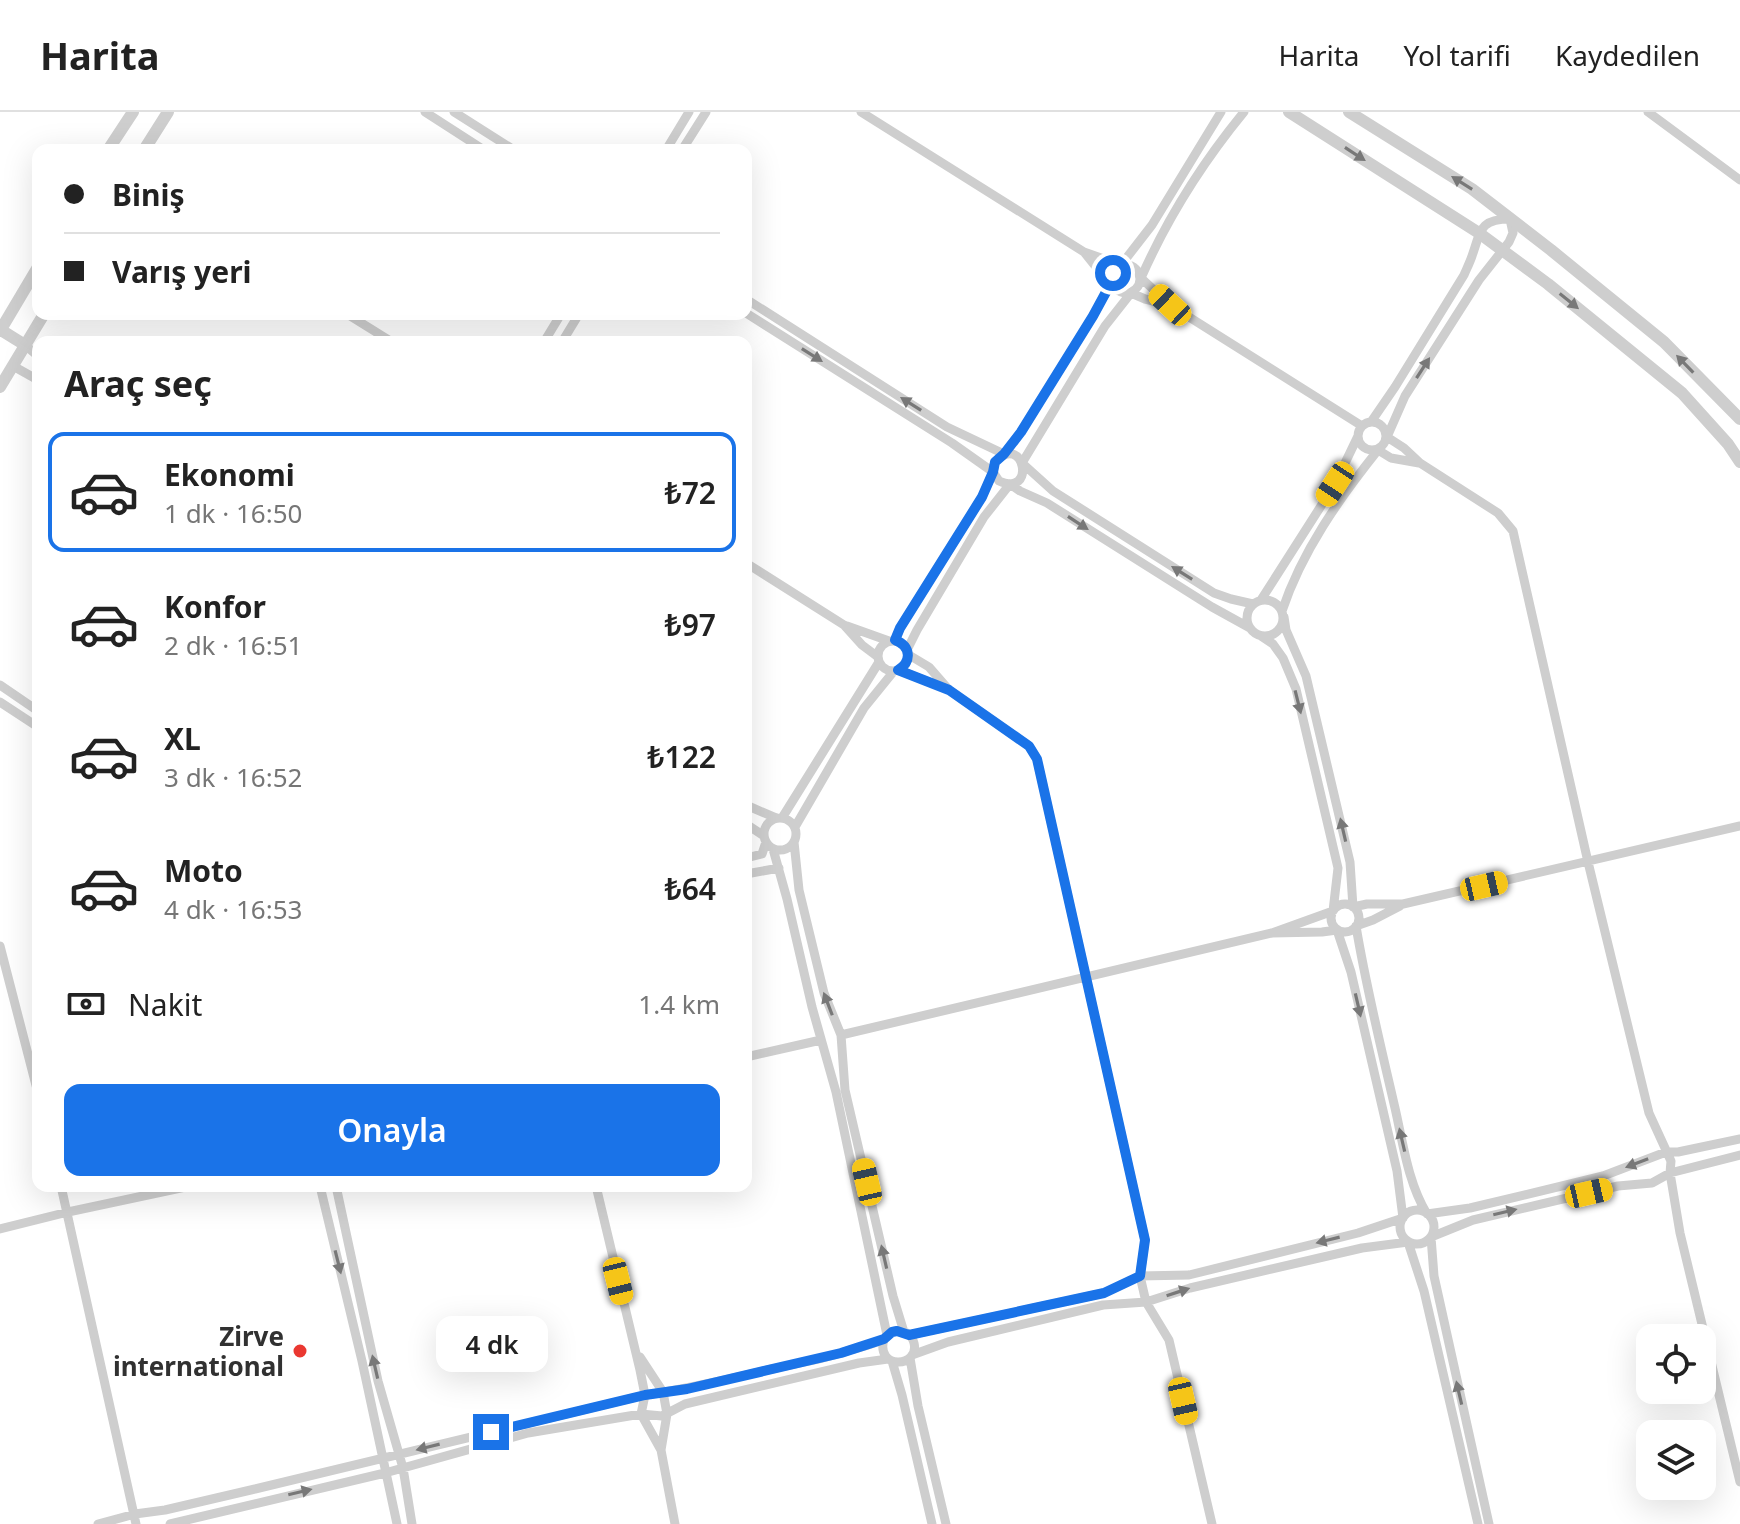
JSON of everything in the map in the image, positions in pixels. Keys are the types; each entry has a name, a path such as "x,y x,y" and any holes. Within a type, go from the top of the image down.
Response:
{"street":[{"path":"112,144 133,112"},
{"path":"148,144 168,112"},
{"path":"425,112 475,144"},
{"path":"454,112 505,144"},
{"path":"670,144 689,112"},
{"path":"686,144 706,112"},
{"path":"861,112 1084,252 1135,268 1141,278 1170,305 1367,424 1383,426 1387,437 1420,463 1498,513 1513,531 1649,1113 1671,1161 1670,1173 1680,1233 1740,1482"},
{"path":"946,1524 918,1406 911,1356 914,1344 906,1334 893,1296 821,1040 779,868 768,842 768,823 779,818 878,659 879,649 892,641 982,497 995,462 1021,432 1093,316 1112,281 1113,273 1152,225 1221,112"},
{"path":"795,827 864,708 896,671 906,665 917,630 984,517 1010,484 1020,478 1024,469 1022,463 1105,326 1138,287 1178,207 1219,142 1244,112"},
{"path":"1289,112 1479,233 1548,284 1682,393 1740,462"},
{"path":"1349,112 1472,189 1664,342 1740,419"},
{"path":"1648,112 1740,180"},
{"path":"1250,628 1247,615 1335,484 1358,436 1395,387 1464,275 1479,233 1486,223 1494,219 1510,219"},
{"path":"1261,636 1268,636 1280,629 1292,582 1308,552 1349,486 1382,447 1405,396 1479,280 1504,251 1513,233 1510,219"},
{"path":"1084,252 1118,291 1170,305"},
{"path":"32,277 0,330 32,351"},
{"path":"752,303 840,359 935,426 993,472 999,481 1047,503 1250,628 1273,644 1283,658 1296,689 1338,868 1331,922 1337,930 1351,972 1397,1171 1403,1218 1401,1232 1408,1242 1424,1291 1478,1524"},
{"path":"752,317 935,426 1004,454 1015,455 1053,491 1214,593 1231,599 1274,601 1283,614 1286,630 1306,676 1350,862 1353,907 1359,917 1353,930 1345,932 1272,933"},
{"path":"769,327 774,317"},
{"path":"0,387 40,320"},
{"path":"357,320 382,336"},
{"path":"0,359 32,377"},
{"path":"834,368 840,359"},
{"path":"1358,436 1364,449 1378,450 1391,458 1420,463"},
{"path":"1296,544 1308,552"},
{"path":"752,567 844,625 903,644 908,653 929,667 949,690 1029,746 1037,759 1145,1240 1140,1276 1146,1302 1169,1340 1212,1524"},
{"path":"844,625 885,669 949,690"},
{"path":"0,685 32,707"},
{"path":"0,702 32,722"},
{"path":"752,807 787,819 795,827 799,890 824,993 841,1035 845,1090 886,1337 883,1348 902,1395 932,1524"},
{"path":"841,1035 1272,933 1333,911 1340,905 1403,904 1740,826"},
{"path":"752,829 783,850 794,842"},
{"path":"752,856 762,854 768,842"},
{"path":"752,873 779,868"},
{"path":"1356,926 1403,904"},
{"path":"1356,926 1365,979 1410,1171 1421,1203 1434,1226 1431,1237 1434,1276 1489,1524"},
{"path":"0,946 32,1070"},
{"path":"752,1056 821,1040"},
{"path":"98,1524 135,1519 645,1395 687,1389 841,1353 897,1331 906,1334 1104,1293 1140,1276 1189,1275 1358,1233 1403,1218 1411,1211 1427,1214 1470,1208 1603,1176 1666,1152 1740,1139"},
{"path":"170,1524 385,1473 528,1433 641,1414 662,1416 685,1404 859,1363 901,1362 948,1342 1103,1305 1146,1302 1190,1288 1362,1248 1423,1243 1473,1220 1618,1186 1652,1183 1670,1173 1740,1155"},
{"path":"63,1192 135,1519"},
{"path":"0,1229 162,1192"},
{"path":"321,1192 397,1524"},
{"path":"337,1192 378,1381 403,1468 412,1524"},
{"path":"597,1192 645,1395 641,1414 661,1450 675,1524"},
{"path":"635,1350 663,1392 667,1414 661,1450"},
{"path":"760,1372 763,1385"},
{"path":"1456,1429 1467,1427"},
{"path":"919,1467 931,1463"},
{"path":"255,1489 258,1502"}],"place":[{"name":"Zirve international","path":"300,1351"}],"route":[{"path":"491,1432 841,1353 884,1339 892,1332 901,1331 909,1335 1104,1293 1140,1276 1145,1240 1037,759 1029,746 949,690 898,670 906,665 909,655 905,647 895,640 982,497 995,462 1021,432 1093,316 1112,281 1113,273"}]}
